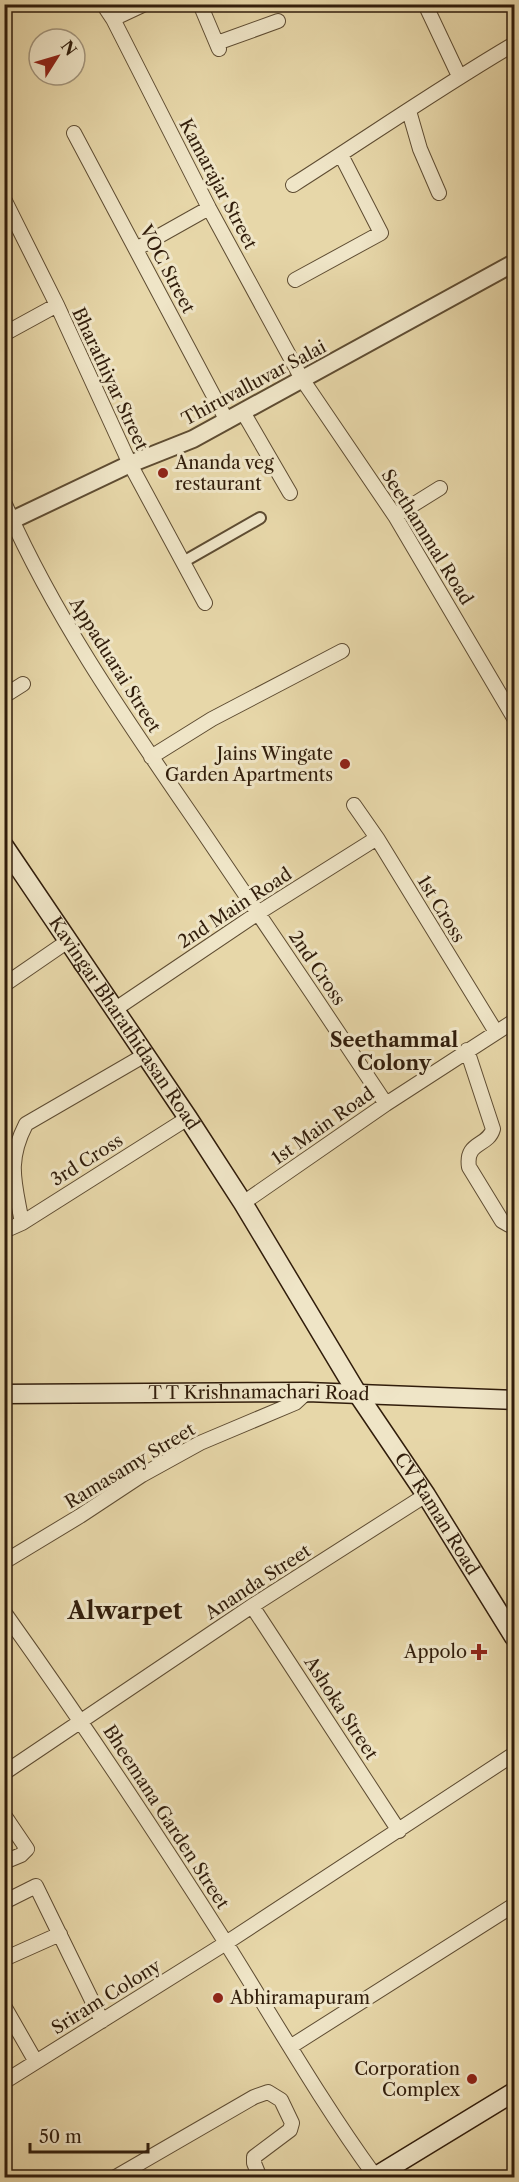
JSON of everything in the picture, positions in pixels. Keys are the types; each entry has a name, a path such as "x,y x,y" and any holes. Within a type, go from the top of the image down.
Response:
{"main road":[{"name":"Kavingar Bharathidasan Road","path":"4,846 243,1203 357,1393"},
{"name":"T T Krishnamachari Road","path":"4,1394 307,1392 514,1400"},
{"name":"CV Raman Road","path":"357,1393 426,1495 514,1637"},
{"path":"374,2177 514,2092"}],"street":[{"name":"Kamarajar Street","path":"103,4 113,19 209,208 302,379"},
{"path":"113,19 146,4"},
{"path":"200,4 218,47 278,21"},
{"path":"425,4 459,76"},
{"path":"293,185 409,111 459,76 514,44"},
{"path":"409,111 420,149 439,193"},
{"name":"VOC Street","path":"74,133 227,421"},
{"path":"295,280 381,233 341,154"},
{"name":"Bharathiyar Street","path":"4,199 57,305 130,464 205,603"},
{"path":"136,249 209,208"},
{"path":"4,234 18,226"},
{"name":"Thiruvalluvar Salai","path":"8,522 130,464 193,439 514,262"},
{"path":"4,334 57,305"},
{"name":"Seethammal Road","path":"302,379 395,516 514,718"},
{"path":"243,412 290,493"},
{"path":"395,516 440,488"},
{"name":"Appaduarai Street","path":"4,502 8,522 76,642 151,757 258,913"},
{"path":"183,562 260,518"},
{"path":"151,757 212,719 342,651"},
{"path":"4,696 22,684"},
{"name":"1st Cross","path":"354,805 377,838 496,1032"},
{"name":"2nd Main Road","path":"114,1010 258,913 377,838"},
{"name":"2nd Cross","path":"258,913 386,1104"},
{"path":"4,985 68,941"},
{"name":"1st Main Road","path":"243,1203 386,1104 514,1021"},
{"path":"467,1050 493,1129 491,1134 470,1152 469,1167 502,1221 509,1225 514,1224"},
{"path":"22,1223 12,1167 18,1138 26,1124 145,1054"},
{"name":"3rd Cross","path":"4,1231 22,1223 188,1118"},
{"name":"Ramasamy Street","path":"4,1562 81,1516 142,1475 200,1443 295,1403 307,1392"},
{"name":"Ananda Street","path":"4,1773 252,1606 426,1495"},
{"name":"Ashoka Street","path":"252,1606 399,1831"},
{"name":"Bheemana Garden Street","path":"4,1612 82,1721 374,2177"},
{"path":"226,1943 514,1754"},
{"path":"4,1815 27,1849 21,1855 4,1862"},
{"path":"4,1902 36,1886 102,2021"},
{"path":"290,2047 514,1905"},
{"path":"4,1959 60,1934"},
{"name":"Sriram Colony","path":"4,2082 226,1943"},
{"path":"4,2006 36,2062"},
{"path":"114,2178 254,2097 268,2092 280,2100 292,2123 290,2130 254,2157 260,2178"}],"place":[{"name":"Ananda veg restaurant","path":"163,473"},
{"name":"Jains Wingate Garden Apartments","path":"345,764"},
{"name":"Appolo","path":"479,1652"},
{"name":"Abhiramapuram","path":"218,1998"},
{"name":"Corporation Complex","path":"472,2079"}],"district":[{"name":"Seethammal Colony","path":"394,1052"},
{"name":"Alwarpet","path":"125,1611"}]}
